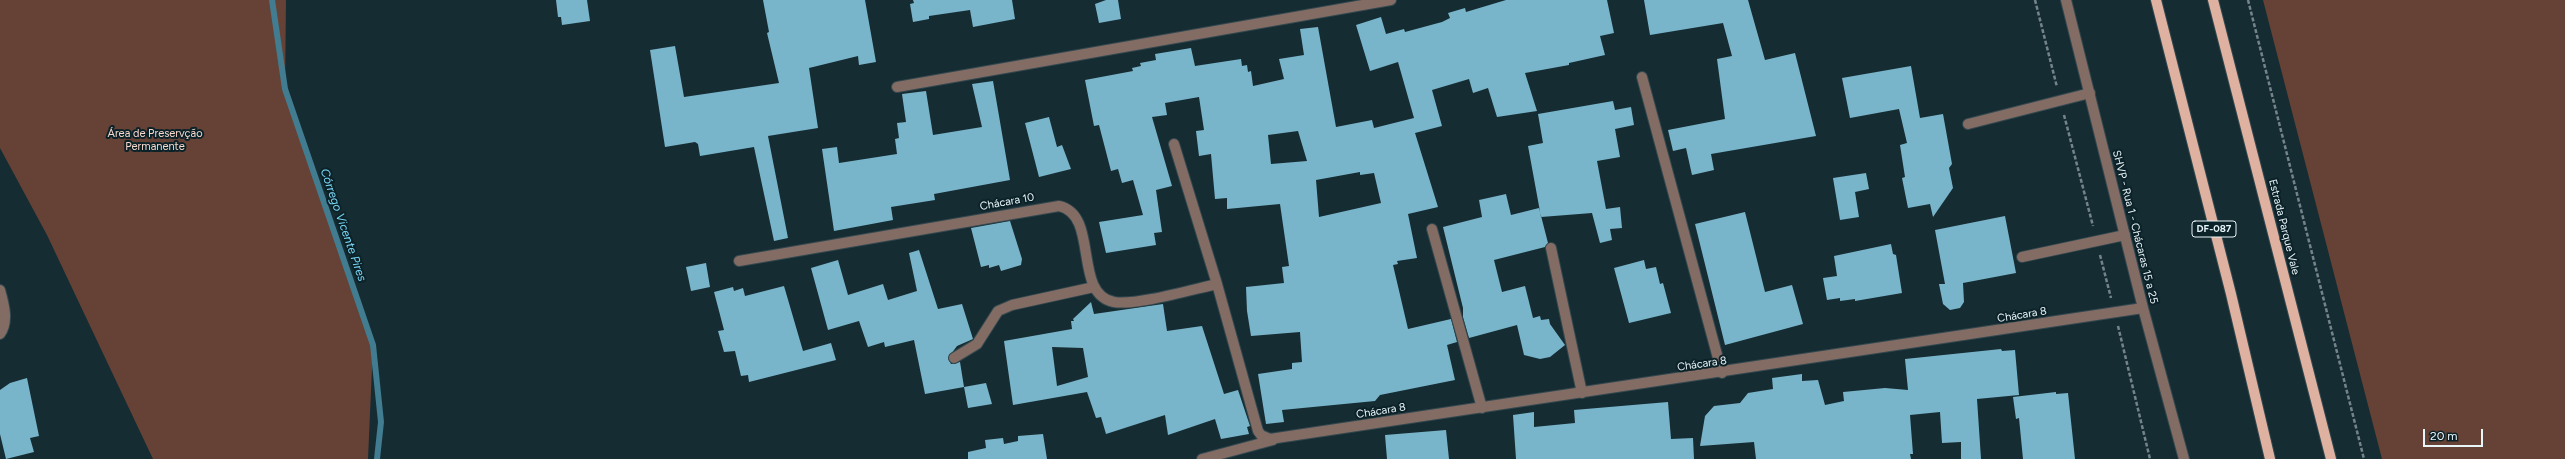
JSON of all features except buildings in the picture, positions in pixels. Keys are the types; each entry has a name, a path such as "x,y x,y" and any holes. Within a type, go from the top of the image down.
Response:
{"main road":[{"name":"DF-087","path":"2156,0 2229,286 2270,459"},
{"name":"Estrada Parque Vale","path":"2213,0 2331,459"}],"street":[{"path":"897,87 1391,0"},
{"name":"SHVP - Rua 1 - Chácaras 15 a 25","path":"2066,0 2143,308 2184,459"},
{"path":"1642,76 1722,373"},
{"path":"1968,124 2090,93"},
{"path":"954,358 977,344 998,311 1012,305 1094,287 1106,299 1115,302 1146,299 1217,284 1174,144"},
{"name":"Chácara 10","path":"739,261 1059,206 1068,208 1073,213 1080,228 1094,287"},
{"path":"1432,229 1482,408"},
{"path":"2022,257 2125,235"},
{"path":"1551,248 1582,394"},
{"name":"Chácara 8","path":"1217,284 1258,431 1264,437 1275,440 2143,308"},
{"path":"0,290 5,308 4,329 0,334"},
{"path":"1202,459 1275,440"}],"path":[{"path":"2248,0 2364,459"}],"green space":[{"name":"Área de Preservção Permanente","path":"0,0 286,0 285,89 373,345 368,459 153,459 47,235 0,148"},
{"path":"2263,0 2565,0 2565,459 2382,459"}],"waterway":[{"name":"Córrego Vicente Pires","path":"272,0 285,89 373,345 381,422 377,459"}]}
